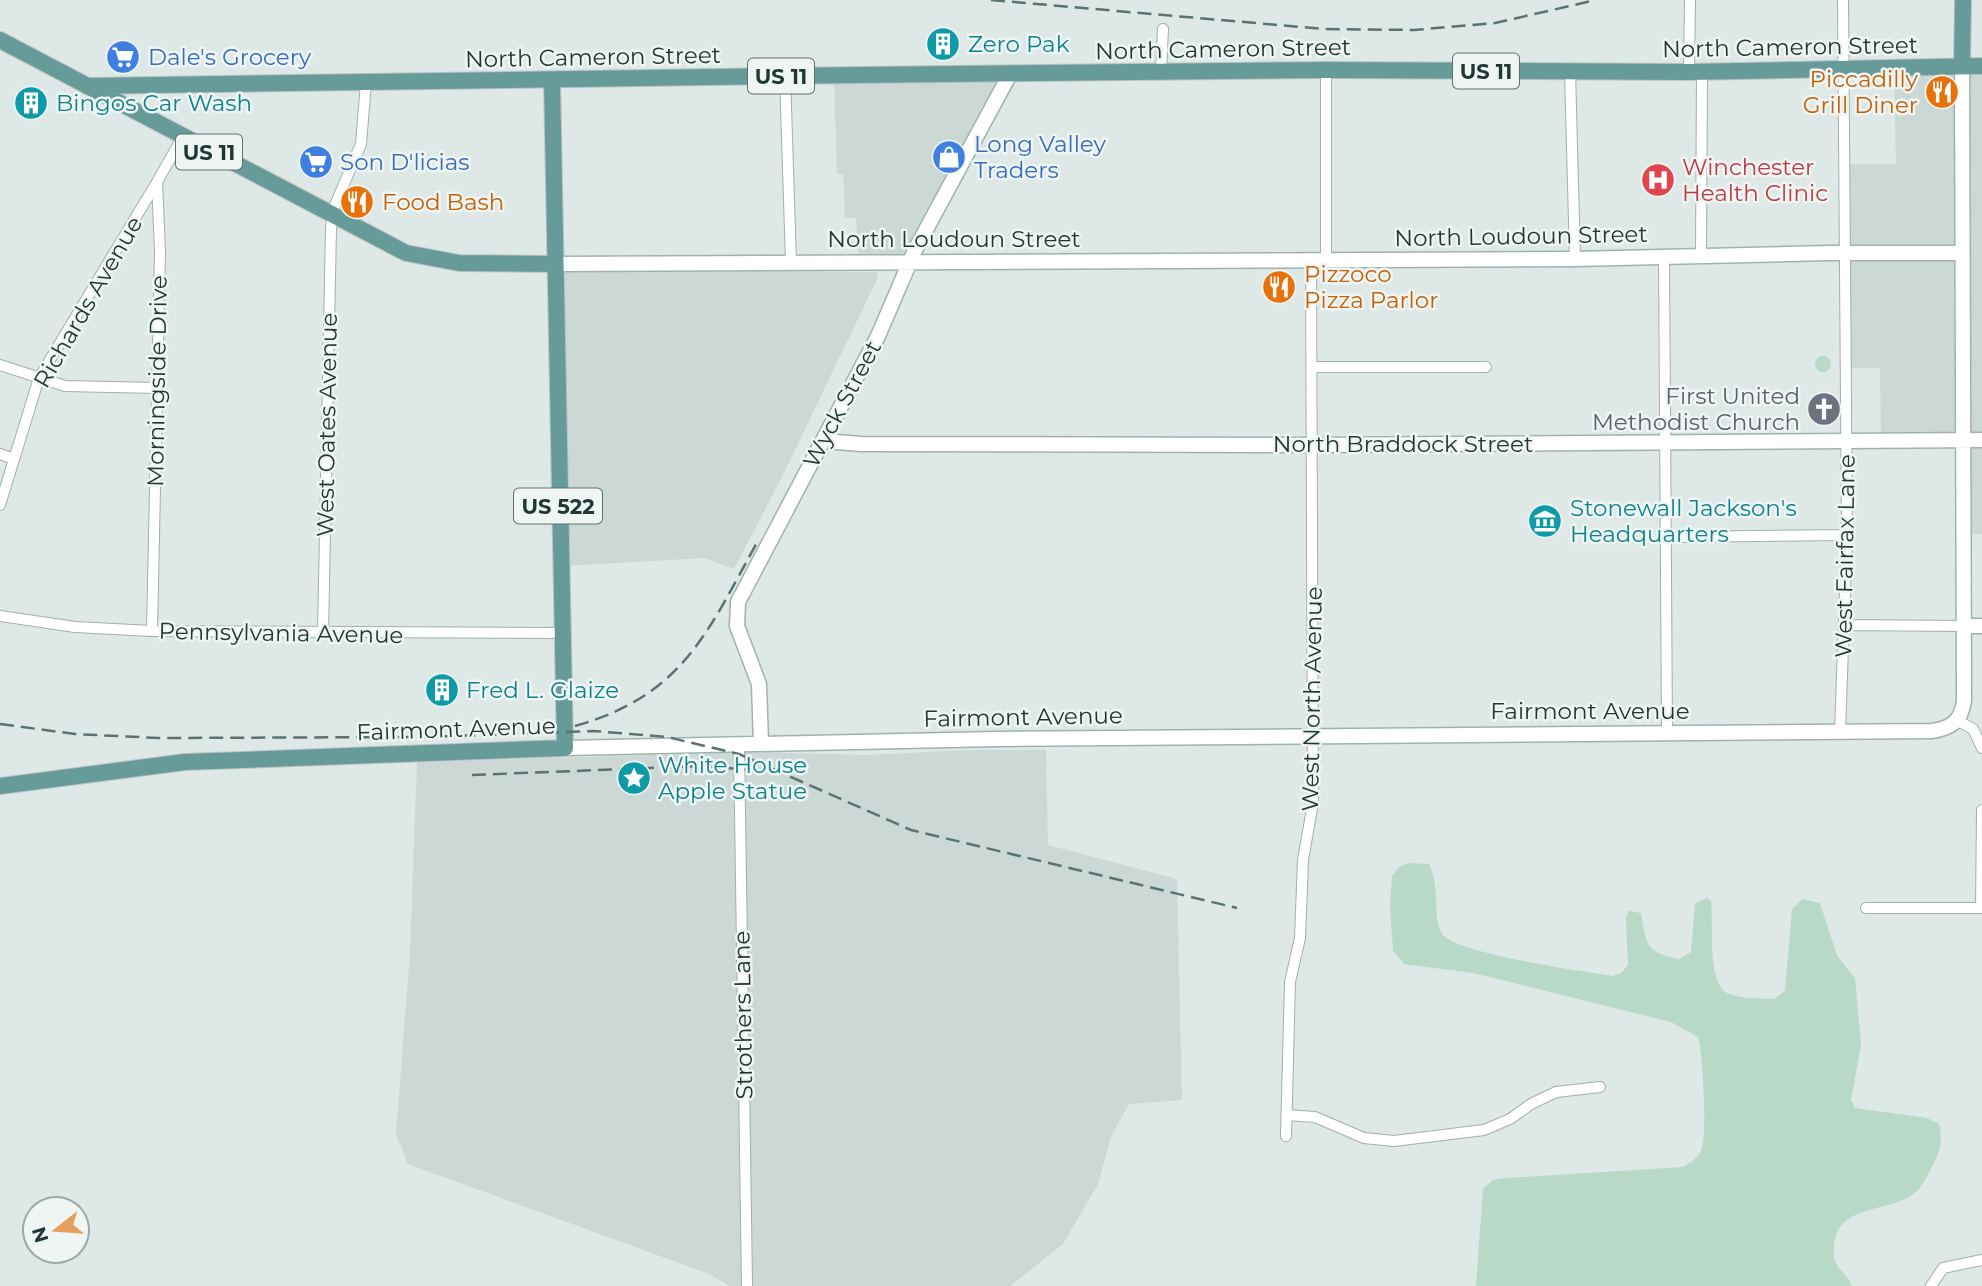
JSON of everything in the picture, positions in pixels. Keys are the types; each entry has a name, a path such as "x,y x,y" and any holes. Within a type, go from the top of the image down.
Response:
{"main road":[{"path":"1962,66 1963,0"},
{"name":"North Loudoun Street","path":"0,40 87,86 112,90 182,138 383,242 423,257 477,264 555,264"},
{"name":"North Cameron Street","path":"112,90 366,82 785,76 1326,70 1696,71 1982,66"},
{"path":"552,81 555,264"},
{"name":"US 522","path":"555,264 565,748"},
{"name":"Fairmont Avenue","path":"0,786 185,762 565,748"}],"street":[{"path":"1689,0 1696,71 1702,256"},
{"name":"West Fairfax Lane","path":"1840,732 1847,535 1843,0"},
{"path":"1161,72 1164,29"},
{"path":"1962,66 1964,701 1958,721 1973,729 1982,748"},
{"path":"1326,70 1326,261"},
{"path":"1570,71 1575,260"},
{"name":"Wyck Street","path":"761,744 759,684 737,626 736,610 747,583 878,336 908,263 1010,74"},
{"path":"785,76 791,261"},
{"path":"332,215 361,144 366,82"},
{"path":"158,182 182,138"},
{"name":"Richards Avenue","path":"0,505 39,378 158,182"},
{"name":"Morningside Drive","path":"152,631 160,251 158,182"},
{"name":"West Oates Avenue","path":"323,634 332,215"},
{"name":"North Loudoun Street","path":"555,264 1575,260 1962,253"},
{"path":"1664,257 1667,733"},
{"name":"West North Avenue","path":"1286,1136 1290,982 1300,938 1303,860 1313,803 1315,738 1311,261"},
{"path":"0,365 65,386 157,388"},
{"path":"1313,367 1486,367"},
{"name":"North Braddock Street","path":"825,436 836,442 861,444 1313,445 1982,440"},
{"path":"0,454 14,459"},
{"path":"1667,537 1847,535"},
{"name":"Pennsylvania Avenue","path":"0,616 75,627 152,631 564,634"},
{"path":"1845,625 1982,626"},
{"name":"Fairmont Avenue","path":"565,748 1932,731 1958,721"},
{"name":"Strothers Lane","path":"739,744 747,1286"},
{"path":"1866,908 1982,908 1982,810"},
{"path":"1286,1115 1315,1117 1364,1138 1394,1141 1484,1130 1510,1119 1531,1104 1556,1092 1600,1087"},
{"path":"1931,1286 1943,1268 1982,1260"}],"shaded area":[{"path":"1982,69 1982,534 1968,534 1968,437 1881,437 1880,368 1850,368 1848,164 1896,164 1894,70"},
{"path":"993,80 996,89 906,255 859,259 856,218 845,218 843,174 837,174 834,81"},
{"path":"560,272 876,272 878,277 784,473 734,569 704,558 564,566"},
{"path":"966,750 1046,750 1048,845 1177,879 1182,1100 1129,1104 1111,1136 1098,1184 1063,1244 1010,1286 729,1286 709,1274 408,1164 396,1134 410,952 417,762 748,752 870,755"}],"green space":[{"path":"1820,356 1826,356 1831,364 1829,370 1820,372 1815,367 1815,361"},
{"path":"1409,863 1429,864 1435,882 1438,924 1441,932 1450,940 1492,954 1612,976 1621,973 1628,965 1626,917 1629,911 1641,913 1646,940 1653,950 1679,959 1691,952 1695,903 1707,898 1711,901 1712,952 1717,979 1729,994 1745,998 1774,999 1785,991 1792,909 1802,899 1820,903 1837,956 1855,978 1861,1045 1851,1100 1855,1108 1927,1118 1939,1124 1941,1135 1935,1160 1916,1192 1900,1201 1861,1213 1841,1226 1835,1238 1834,1255 1852,1286 1476,1286 1483,1189 1493,1180 1683,1167 1697,1157 1702,1148 1704,1126 1700,1046 1698,1037 1671,1022 1473,973 1404,964 1393,951 1390,907 1392,876 1399,867"}],"railway":[{"path":"991,0 1324,29 1414,30 1495,23 1596,0"},
{"path":"575,726 612,713 643,696 668,677 689,655 707,630 759,539"},
{"path":"0,724 75,734 158,738 425,737 594,731 667,737 739,754 911,830 1237,908"},
{"path":"472,775 701,766 764,771"}],"place":[{"name":"Zero Pak","path":"943,44"},
{"name":"Dale's Grocery","path":"123,57"},
{"name":"Piccadilly Grill Diner","path":"1942,92"},
{"name":"Bingos Car Wash","path":"31,103"},
{"name":"Long Valley Traders","path":"949,157"},
{"name":"Son D'licias","path":"316,162"},
{"name":"Winchester Health Clinic","path":"1658,180"},
{"name":"Food Bash","path":"357,202"},
{"name":"Pizzoco Pizza Parlor","path":"1279,287"},
{"name":"First United Methodist Church","path":"1824,409"},
{"name":"Stonewall Jackson's Headquarters","path":"1545,521"},
{"name":"Fred L. Glaize","path":"442,690"},
{"name":"White House Apple Statue","path":"634,778"}]}
